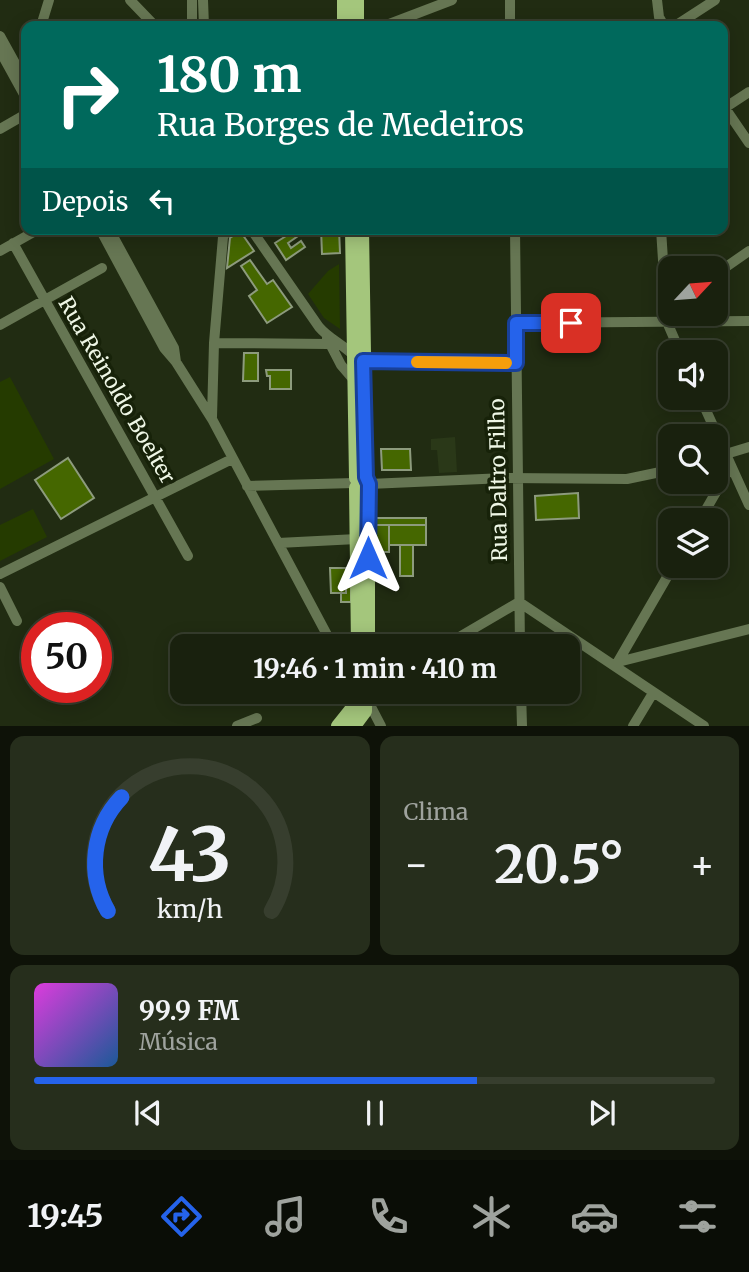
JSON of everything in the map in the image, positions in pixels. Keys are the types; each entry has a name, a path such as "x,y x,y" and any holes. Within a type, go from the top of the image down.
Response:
{"main road":[{"path":"344,0 344,21"},
{"path":"357,0 357,21"},
{"path":"352,235 367,634"},
{"path":"362,235 358,357 353,379 362,483"},
{"path":"359,634 363,539"},
{"path":"338,726 359,704"},
{"path":"355,726 365,711 365,704"}],"street":[{"path":"43,21 49,0"},
{"path":"130,0 150,21"},
{"path":"192,0 192,21"},
{"path":"203,0 204,21"},
{"path":"397,21 452,0"},
{"path":"510,0 510,21"},
{"path":"657,0 661,21"},
{"path":"683,21 715,0"},
{"path":"0,36 19,72"},
{"path":"0,51 19,72"},
{"path":"728,104 749,92"},
{"path":"728,114 749,144"},
{"path":"0,129 21,117"},
{"path":"0,251 27,235"},
{"path":"103,235 164,348 176,362 212,419 327,634"},
{"path":"113,235 174,348 176,362"},
{"path":"212,419 214,343 224,235"},
{"path":"255,235 353,379"},
{"name":"Rua Daltro Filho","path":"515,235 520,634"},
{"path":"662,235 663,256"},
{"name":"Rua Reinoldo Boelter","path":"13,243 188,556"},
{"path":"728,266 749,251"},
{"path":"0,325 102,268"},
{"path":"728,321 749,321"},
{"path":"516,323 658,322"},
{"path":"214,343 338,340 358,357 516,363"},
{"path":"728,454 749,447"},
{"path":"0,574 232,459"},
{"path":"728,463 749,505"},
{"path":"707,508 731,466"},
{"path":"247,486 517,478 627,479 658,473"},
{"path":"278,543 363,539"},
{"path":"616,665 666,578"},
{"path":"0,587 17,621"},
{"path":"464,634 519,602 705,726"},
{"path":"616,665 749,629"},
{"path":"633,726 653,693"},
{"path":"370,704 381,726"},
{"path":"521,704 522,726"},
{"path":"237,726 257,718"}],"shaded area":[{"path":"339,264 340,329 324,318 308,294 328,271"},
{"path":"10,377 54,459 0,489 0,382"},
{"path":"455,437 457,472 439,473 437,450 431,450 431,439"},
{"path":"33,509 47,537 0,561 0,525"}],"building":[{"path":"243,235 254,251 227,268 230,238"},
{"path":"288,235 297,235 288,243 291,248 301,241 305,247 286,260 275,243"},
{"path":"321,235 339,235 340,253 322,254"},
{"path":"250,260 267,284 273,280 292,307 267,323 249,296 257,290 241,266"},
{"path":"244,353 258,353 258,381 243,381"},
{"path":"266,370 291,370 291,389 270,389 270,376 267,376"},
{"path":"381,449 410,449 411,470 382,470"},
{"path":"68,458 94,498 61,519 35,480"},
{"path":"578,493 579,518 536,520 535,496"},
{"path":"373,518 426,518 426,525 373,525"},
{"path":"373,525 389,525 389,552 373,552"},
{"path":"389,525 426,525 426,545 389,545"},
{"path":"400,545 413,545 413,576 400,576"},
{"path":"330,568 346,568 346,593 331,593"},
{"path":"346,587 351,587 351,602 341,602 341,593 346,593"}],"slow traffic":[{"path":"417,362 506,363"}],"route":[{"path":"368,558 369,484 366,477 363,361 516,363 516,323 571,323"}]}
